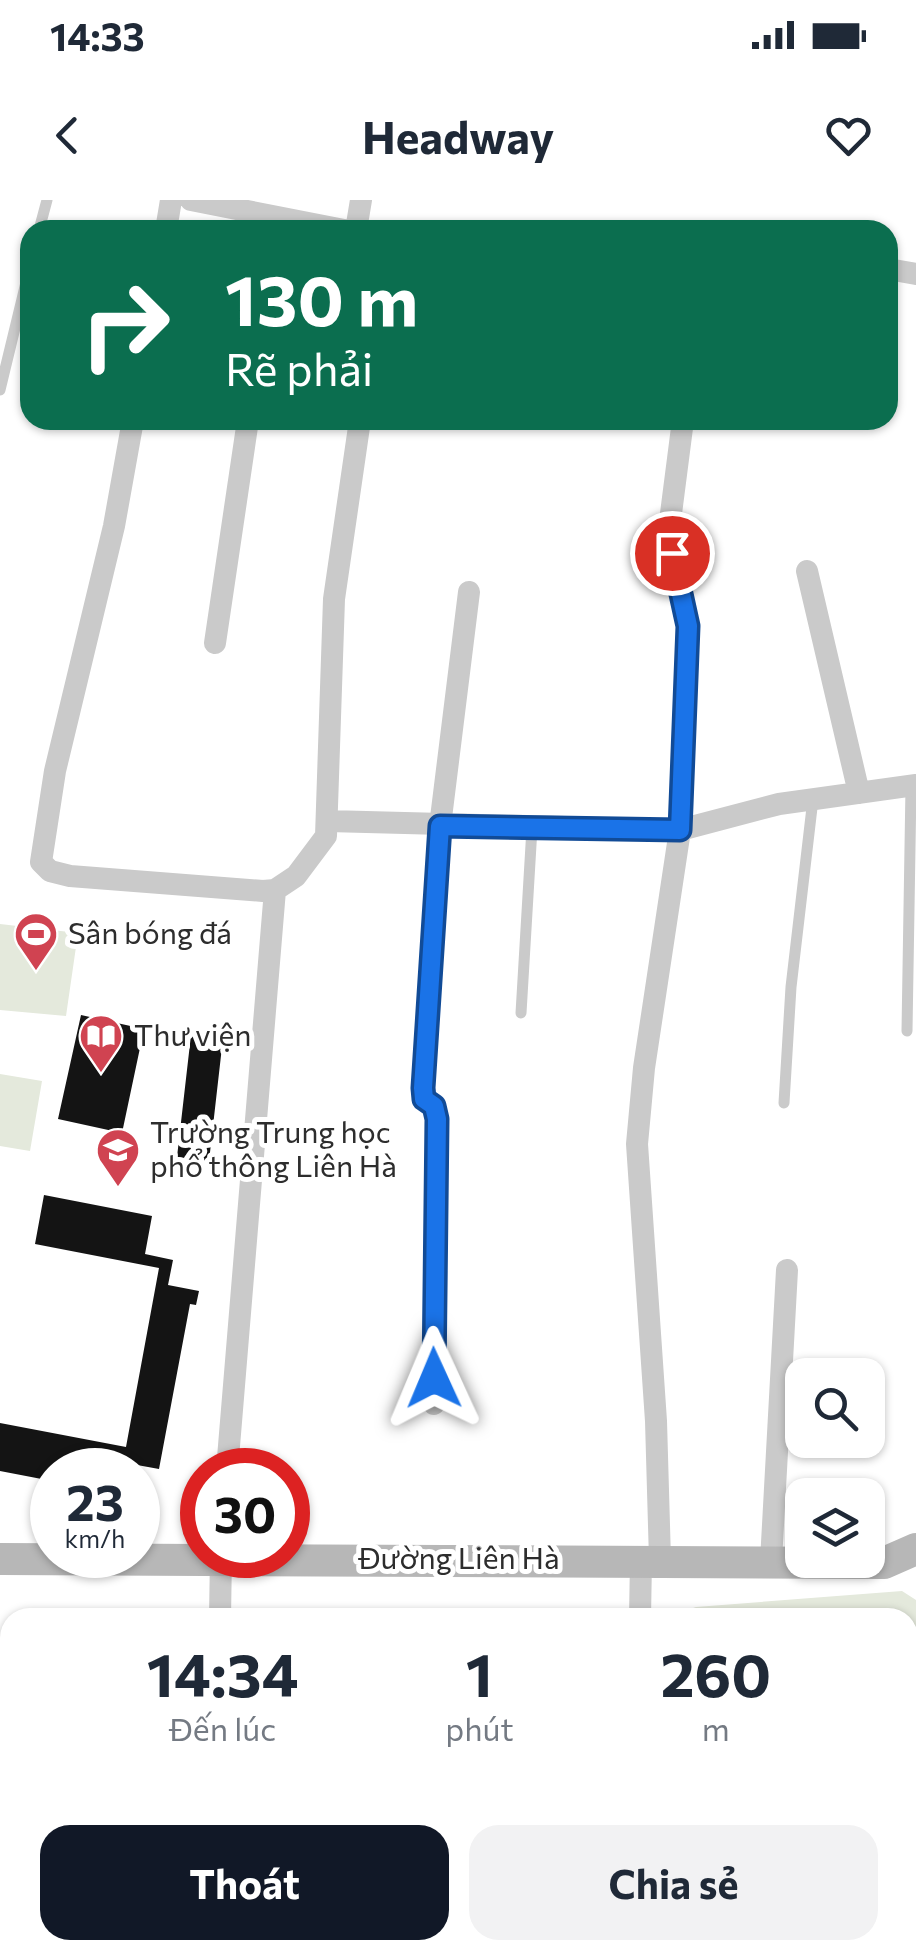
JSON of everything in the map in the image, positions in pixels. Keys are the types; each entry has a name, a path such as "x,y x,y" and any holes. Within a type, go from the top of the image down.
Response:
{"main road":[{"name":"Đường Liên Hà","path":"310,1557 884,1563 916,1549"},
{"name":"Đường Liên Hà","path":"0,1560 180,1557"}],"street":[{"path":"191,200 264,220"},
{"path":"131,430 114,526 55,771 41,862 50,871 70,876 275,890 314,856 326,836 334,599 359,430"},
{"path":"215,643 247,430"},
{"path":"642,1608 650,1560 656,1421 638,1144 644,1068 680,830 688,626 669,529 682,430"},
{"path":"807,571 859,793"},
{"path":"434,1404 437,1119 434,1106 424,1099 423,1088 440,826 468,592"},
{"path":"328,822 680,830 812,800 914,786"},
{"path":"227,1448 234,1338 268,1017 275,890"},
{"path":"771,1561 788,1270"},
{"path":"220,1608 221,1578"}],"lane":[{"path":"0,390 20,307"},
{"path":"908,1031 914,786"},
{"path":"784,1104 791,987 812,800"},
{"path":"521,1013 532,828"}],"shaded area":[{"name":"Sân bóng đá","path":"0,924 78,933 66,1016 0,1010"},
{"path":"0,1074 42,1081 30,1151 0,1146"},
{"path":"902,1591 916,1600 916,1608 693,1608"}],"building":[{"name":"Thư viện","path":"81,1015 144,1029 122,1133 58,1119"},
{"path":"191,1035 223,1038 209,1161 177,1157"},
{"path":"44,1195 152,1216 145,1254 173,1260 168,1285 199,1291 196,1305 190,1304 160,1464 160,1448 30,1448 30,1477 0,1471 0,1423 126,1447 159,1268 35,1244"}],"place":[{"name":"Sân bóng đá","path":"36,972"},
{"name":"Thư viện","path":"101,1074"},
{"name":"Trường Trung học phổ thông Liên Hà","path":"118,1188"}],"route":[{"path":"434,1378 437,1119 434,1106 424,1099 423,1088 440,826 680,830 688,626 672,553"}]}
